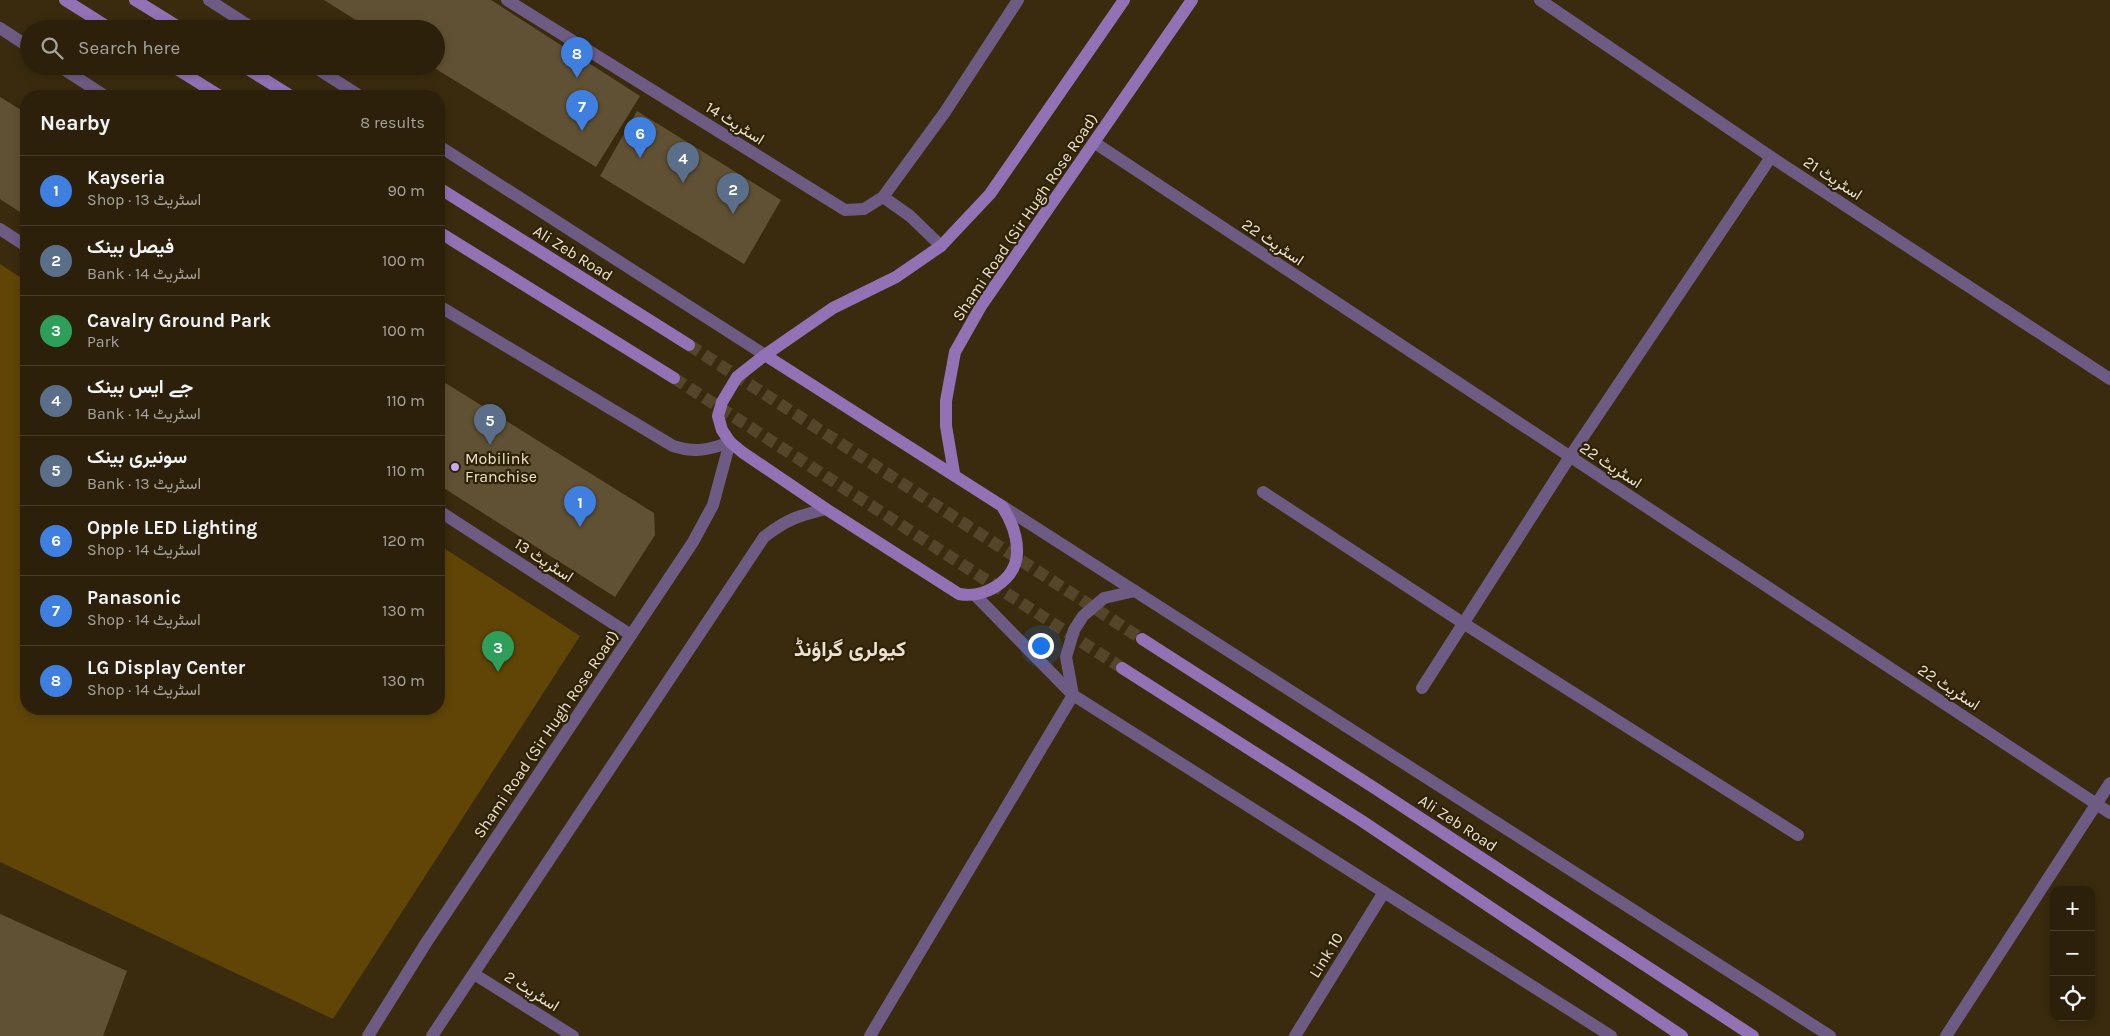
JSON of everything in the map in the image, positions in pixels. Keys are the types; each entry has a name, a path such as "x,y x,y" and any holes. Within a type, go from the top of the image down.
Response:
{"main road":[{"path":"65,0 97,20"},
{"path":"136,0 168,20"},
{"path":"765,355 1002,506 1014,529 1017,556 1012,568 997,586 975,595 959,594 826,509 730,442 722,430 718,416 722,402 737,377 765,355 833,308 896,277 941,246 990,194 1124,0"},
{"name":"Shami Road (Sir Hugh Rose Road)","path":"954,474 946,426 946,401 956,352 981,306 1192,0"},
{"path":"186,75 210,90"},
{"path":"257,75 281,90"},
{"name":"Ali Zeb Road","path":"445,192 689,345"},
{"path":"445,236 674,378"},
{"name":"Ali Zeb Road","path":"1142,640 1376,789 1753,1036"},
{"path":"1122,668 1362,821 1682,1036"}],"street":[{"path":"208,0 240,20"},
{"name":"اسٹریٹ 14","path":"507,0 845,210 864,209 883,197"},
{"path":"941,246 910,216 883,197 945,112 1018,0"},
{"name":"اسٹریٹ 21","path":"1540,0 1771,157 2110,379"},
{"path":"0,28 20,41"},
{"path":"73,75 96,90"},
{"path":"327,75 351,90"},
{"name":"اسٹریٹ 22","path":"1095,143 1569,458 2110,812"},
{"path":"445,150 765,355"},
{"path":"1422,688 1569,458 1771,157"},
{"path":"0,229 20,242"},
{"path":"445,310 673,446 691,452 708,450 730,442"},
{"name":"Shami Road (Sir Hugh Rose Road)","path":"368,1036 432,934 705,521 721,482 730,442"},
{"path":"1262,492 1463,623 1798,835"},
{"path":"1002,506 1830,1036"},
{"path":"432,1036 764,537 783,522 826,509"},
{"name":"اسٹریٹ 13","path":"445,515 631,635"},
{"path":"870,1036 1073,695 1066,657 1074,630 1083,616 1104,598 1135,591"},
{"path":"975,595 1073,695 1611,1036"},
{"path":"1946,1036 2110,783"},
{"name":"Link 10","path":"1295,1036 1384,892"},
{"name":"اسٹریٹ 2","path":"474,974 573,1036"}],"shaded area":[{"path":"0,264 20,277 20,715 445,715 445,549 580,636 333,1019 0,862"}],"building":[{"path":"324,0 491,0 640,96 596,167 445,75 445,20 356,20"},
{"path":"0,97 20,109 20,212 0,199"},
{"path":"637,111 781,200 744,264 600,176"},
{"path":"445,383 654,513 655,535 615,597 445,489"},
{"path":"0,914 127,971 103,1036 0,1036"}],"tunnel":[{"path":"689,345 1142,639"},
{"path":"674,378 1122,668"}],"place":[{"name":"LG Display Center","path":"577,78"},
{"name":"Panasonic","path":"582,131"},
{"name":"Opple LED Lighting","path":"640,158"},
{"name":"جے ایس بینک","path":"683,183"},
{"name":"فیصل بینک","path":"733,214"},
{"name":"سونیری بینک","path":"490,445"},
{"name":"Mobilink Franchise","path":"455,467"},
{"name":"Kayseria","path":"580,527"},
{"name":"Cavalry Ground Park","path":"498,672"}],"district":[{"name":"کیولری گراؤنڈ","path":"850,649"}]}
